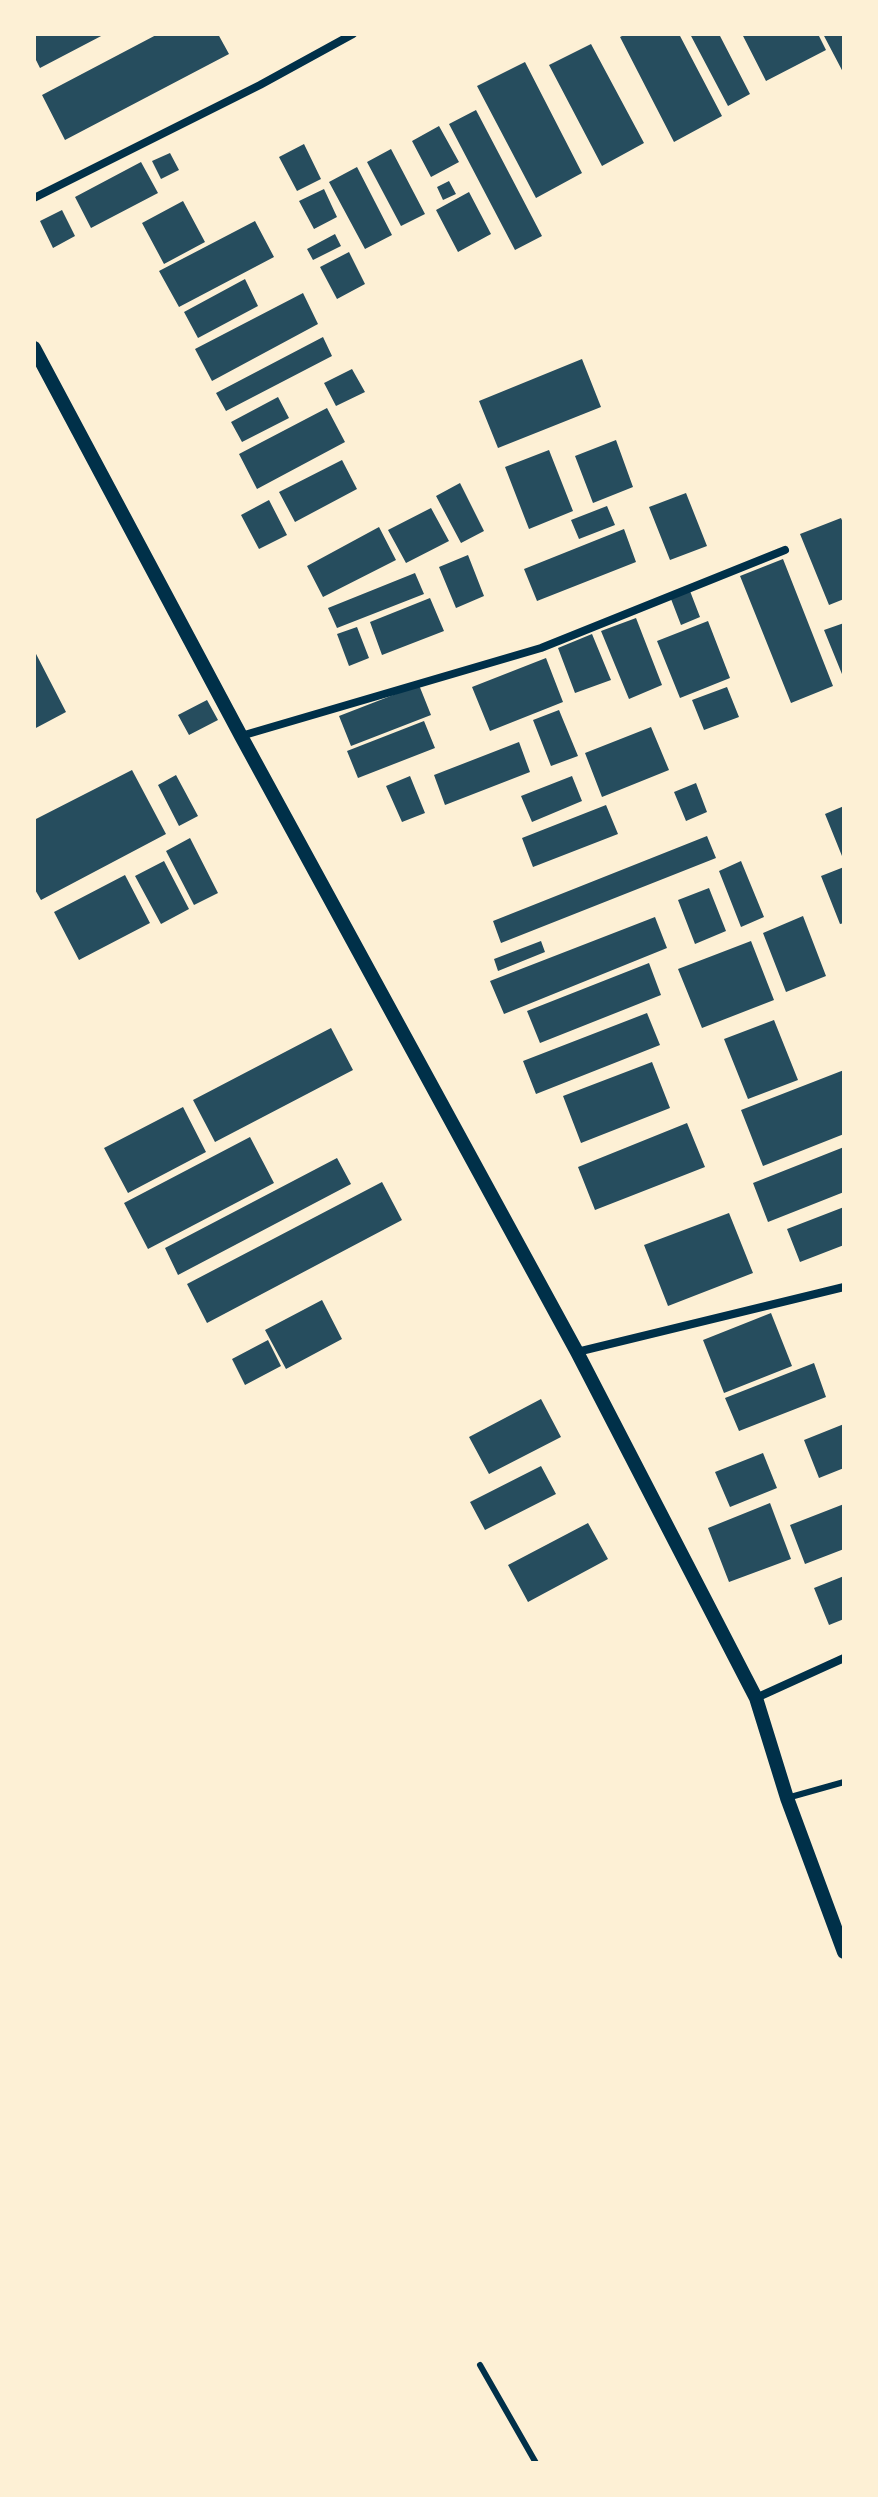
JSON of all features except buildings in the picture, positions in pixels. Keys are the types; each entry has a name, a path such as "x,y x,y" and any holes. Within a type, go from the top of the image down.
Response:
{"street":[{"path":"34,198 260,85 353,34"},
{"path":"34,348 241,736 577,1352 756,1698 787,1798 844,1952"},
{"path":"241,736 541,648 785,550"},
{"path":"577,1352 844,1287"},
{"path":"756,1698 844,1658"}],"lane":[{"path":"787,1798 844,1782"},
{"path":"480,2365 536,2463"}]}
